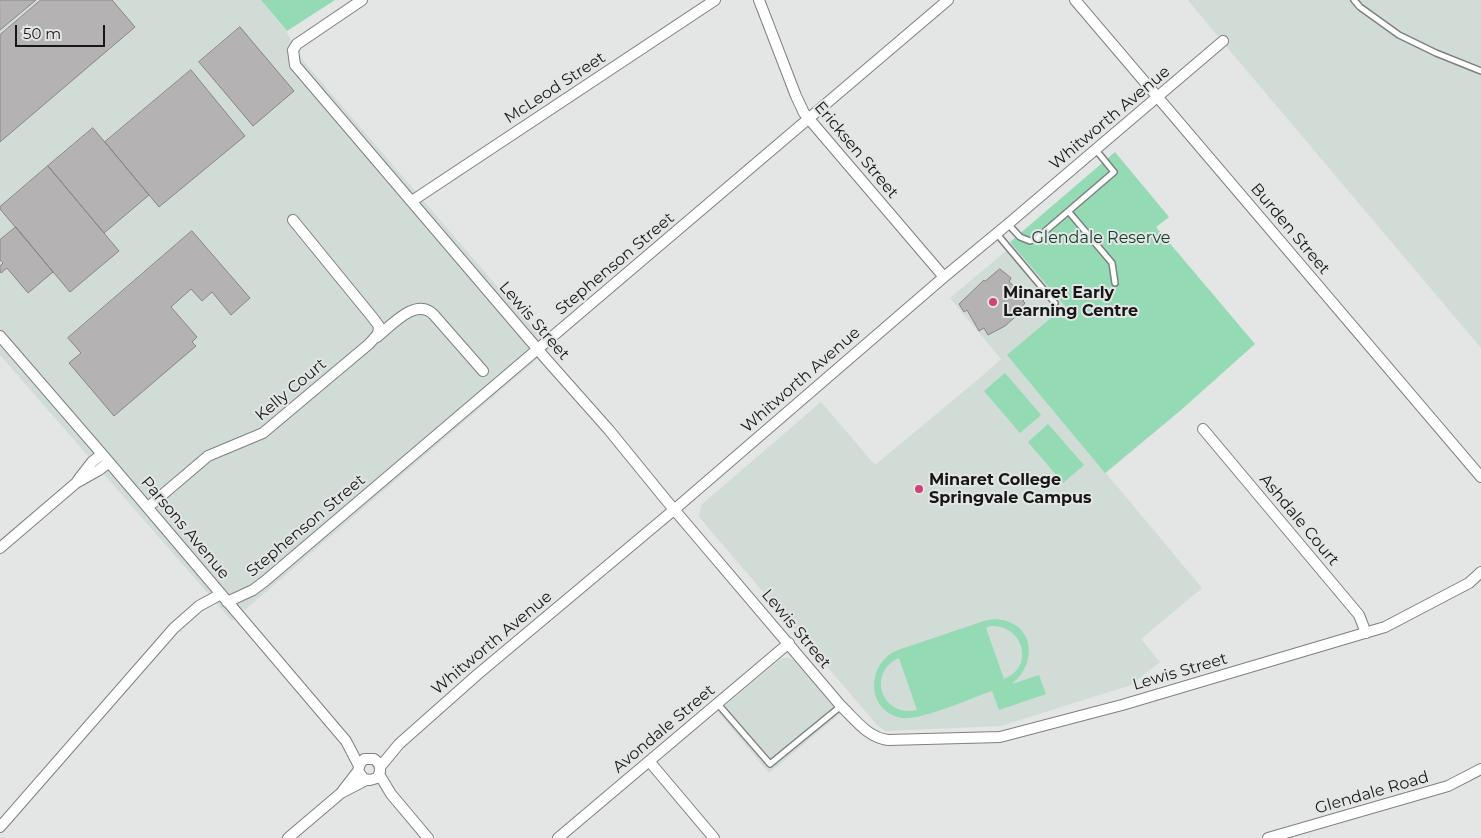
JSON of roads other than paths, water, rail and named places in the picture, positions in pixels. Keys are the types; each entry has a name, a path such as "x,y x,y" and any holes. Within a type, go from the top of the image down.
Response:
{"street":[{"name":"Lewis Street","path":"362,0 294,47 293,60 298,68 609,430 842,706 876,738 888,740 1000,738 1122,705 1386,627 1469,583 1481,572"},
{"name":"McLeod Street","path":"412,201 715,0"},
{"name":"Ericksen Street","path":"759,0 804,113 944,277"},
{"name":"Stephenson Street","path":"0,827 174,628 199,606 253,590 266,581 948,0"},
{"name":"Burden Street","path":"1075,0 1481,477"},
{"name":"Whitworth Avenue","path":"380,770 399,744 478,674 675,509 944,277 1223,41"},
{"path":"293,220 379,326 380,330 375,338"},
{"name":"Kelly Court","path":"148,507 208,456 263,433 375,338 408,312 417,308 429,310 482,371"},
{"name":"Parsons Avenue","path":"0,336 346,741 370,758"},
{"name":"Ashdale Court","path":"1203,429 1359,615 1366,633"},
{"path":"76,483 92,462 102,454"},
{"path":"0,548 76,483 109,462"},
{"name":"Avondale Street","path":"558,838 789,643"},
{"name":"Parsons Avenue","path":"346,741 359,768"},
{"name":"Whitworth Avenue","path":"370,758 399,744"},
{"path":"341,793 362,761 370,758 377,761 391,794 428,838"},
{"path":"649,761 714,838"},
{"path":"359,768 361,777 391,794"},
{"name":"Glendale Road","path":"1268,838 1448,786 1481,769"},
{"path":"288,838 341,793 367,780 377,778 380,770"}],"lane":[{"path":"1354,0 1360,7 1399,35 1436,53 1481,70"},
{"path":"1008,224 1020,237 1030,241 1070,212 1114,172 1096,150"},
{"path":"1070,212 1112,263 1115,283"},
{"path":"996,233 1055,303"},
{"path":"717,703 770,764 842,706"}],"place":[{"name":"Minaret Early Learning Centre","path":"993,302"},
{"name":"Minaret College Springvale Campus","path":"919,489"}],"park label":[{"name":"Glendale Reserve","path":"1101,238"}]}
